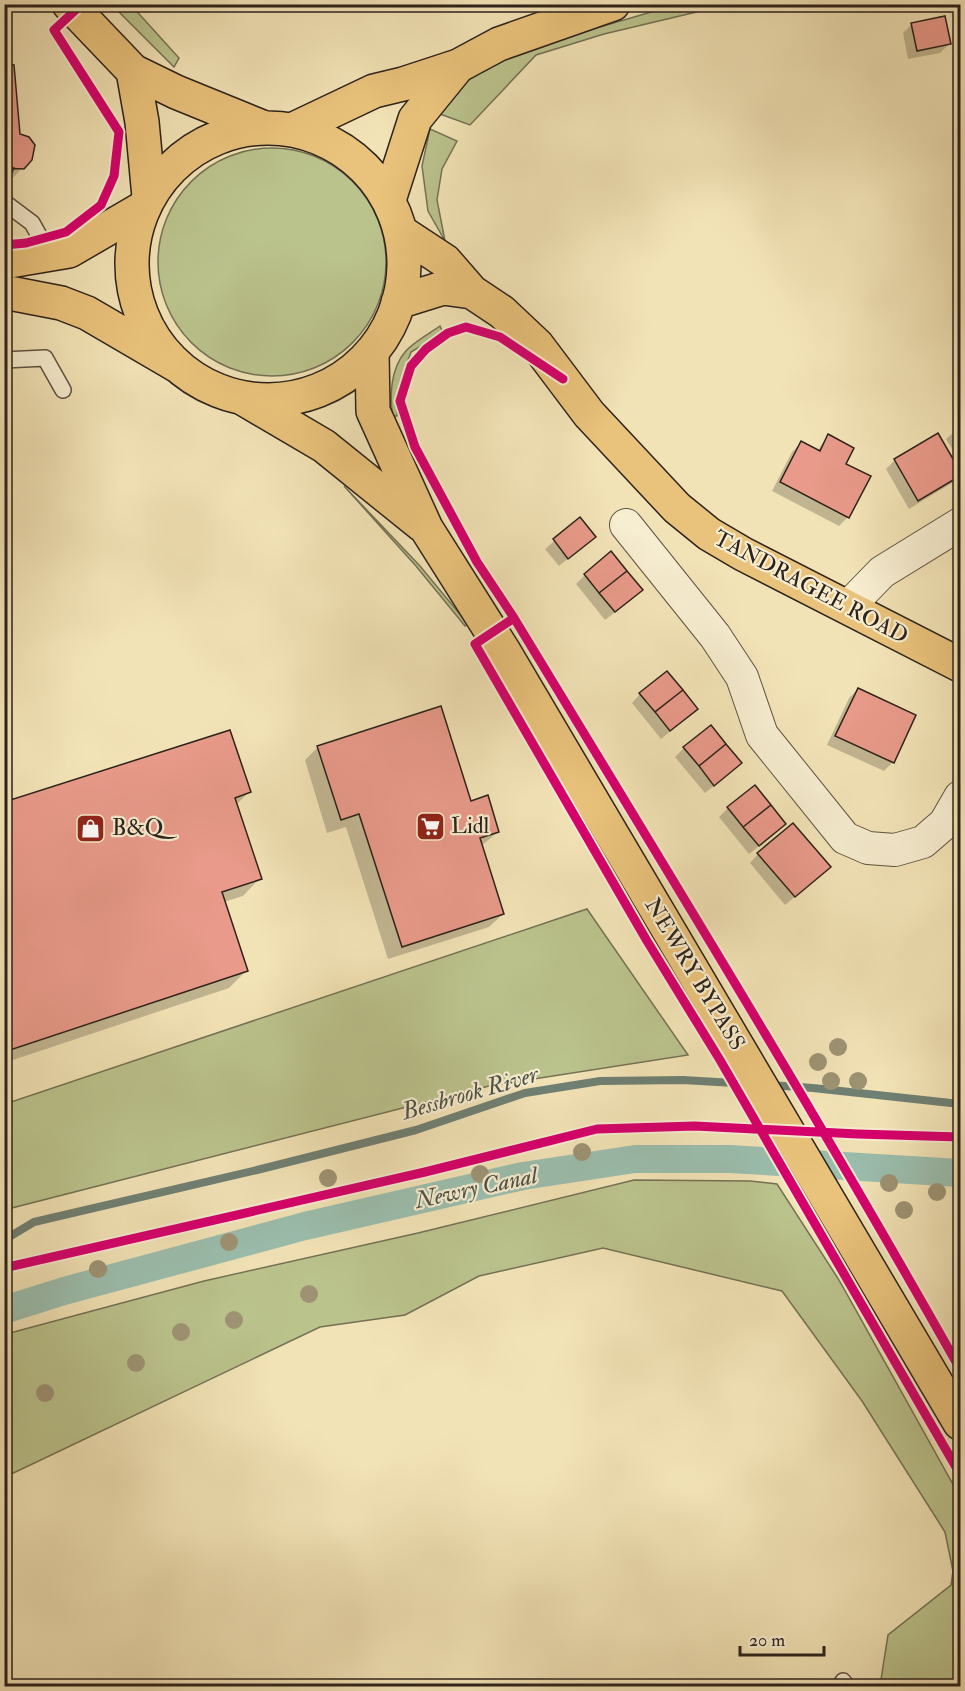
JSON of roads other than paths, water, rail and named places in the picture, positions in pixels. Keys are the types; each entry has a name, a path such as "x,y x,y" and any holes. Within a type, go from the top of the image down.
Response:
{"main road":[{"path":"69,4 133,71 176,92 278,128 323,138 350,154 372,175 389,200 401,232 404,267 398,302 388,328 372,351 351,371 327,387 299,396 270,400 240,398"},
{"path":"176,365 152,337 137,303 131,267 135,231 146,202 172,166 203,143 232,132 278,128 374,91 458,66 499,44 613,4"},
{"path":"389,200 415,119 458,66"},
{"path":"133,71 142,122 146,202"},
{"path":"4,261 69,250 146,202"},
{"name":"TANDRAGEE ROAD","path":"401,232 445,261 472,292 502,312 537,345 589,414 677,508 709,534 743,554 960,665"},
{"name":"TANDRAGEE ROAD","path":"398,302 443,288 472,292"},
{"path":"4,292 61,303 87,313 176,365 206,386 240,398 324,446 426,528"},
{"path":"372,351 373,411 426,528"},
{"name":"NEWRY BYPASS","path":"426,528 481,614 960,1423"}],"street":[{"path":"848,607 882,572 960,524"},
{"path":"626,525 715,636 742,677 762,735 845,838 868,848 895,850 923,842 945,823 960,797"}],"lane":[{"path":"4,202 32,223 50,255"},
{"path":"4,360 45,358 63,390"}],"waterway":[{"name":"Bessbrook River","path":"4,1240 34,1222 416,1130 525,1093 600,1081 683,1080 751,1084"},
{"name":"Bessbrook River","path":"770,1085 960,1104"},
{"name":"Newry Canal","path":"4,1310 64,1291 305,1226 523,1176 635,1159 730,1159 960,1173"}],"place":[{"name":"Lidl","path":"430,826"},
{"name":"B&Q","path":"91,828"}]}
